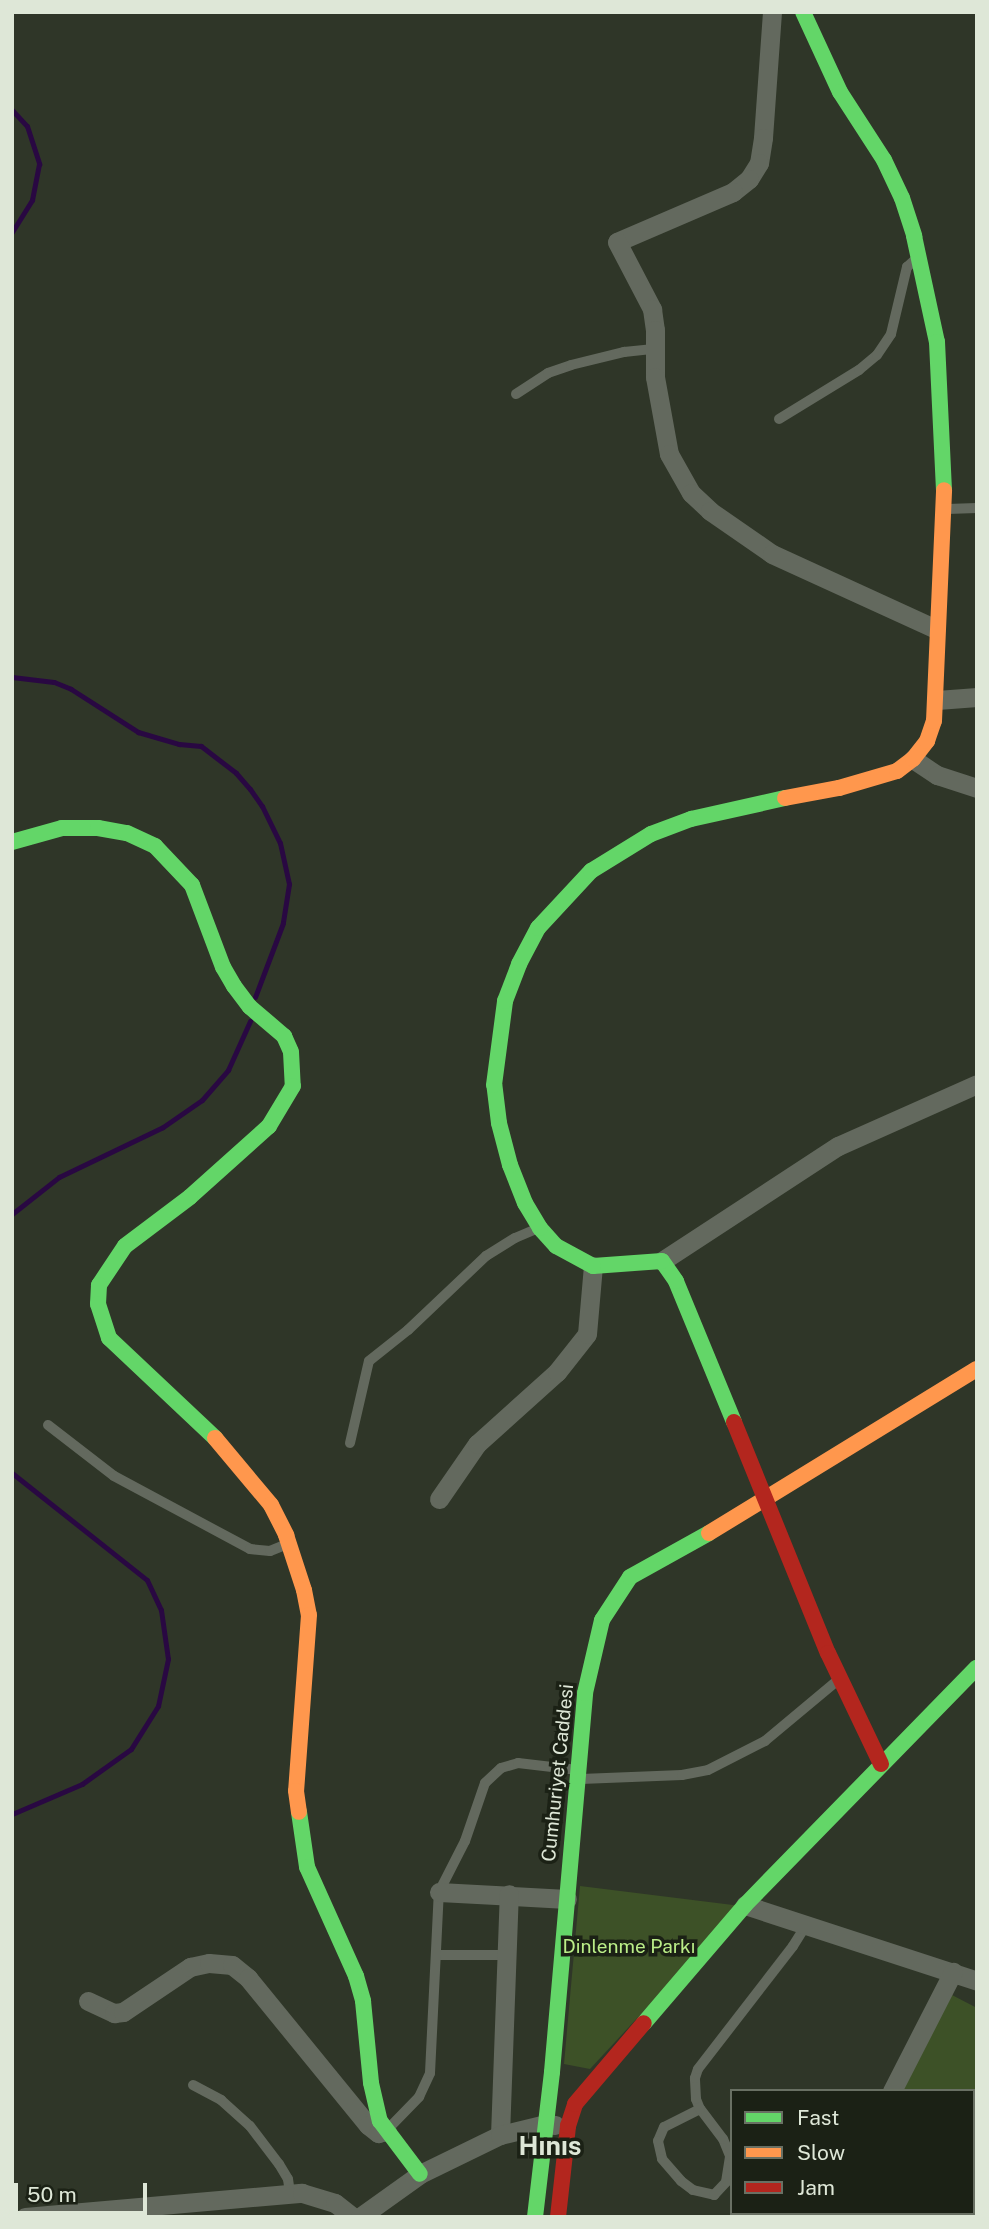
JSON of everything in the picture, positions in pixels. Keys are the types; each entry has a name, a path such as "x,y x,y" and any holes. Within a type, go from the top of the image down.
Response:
{"street":[{"path":"772,12 763,138 759,163 749,179 733,192 617,242 652,309 654,377 669,454 691,494 710,511 772,554 936,629"},
{"path":"803,12 840,92 894,180 909,216 937,342 945,469 934,721 927,741 913,759 897,771 839,788 745,805 691,819 651,834 591,871 538,928 519,964 505,1001 494,1085 499,1124 510,1165 525,1203 540,1228 556,1245 593,1266 662,1261 838,1146 977,1084"},
{"path":"937,700 977,697"},
{"path":"913,759 937,775 977,788"},
{"path":"12,842 62,828 98,828 127,833 155,846 192,885 204,908 223,967 250,1007 284,1036 294,1067 293,1086 285,1104 269,1126 190,1197 125,1246 109,1266 99,1285 98,1304 109,1338 130,1360 193,1414 246,1471 271,1505 289,1543 309,1615 296,1791 307,1867 356,1976 363,2001 377,2111 387,2130 420,2174"},
{"path":"662,1261 676,1281 764,1502 840,1678 881,1764"},
{"path":"439,1499 477,1444 558,1372 587,1335 593,1266"},
{"name":"Cumhuriyet Caddesi","path":"535,2217 546,2124 585,1693 603,1620 630,1577 764,1502 977,1369"},
{"path":"558,2217 568,2126 575,2104 745,1905 977,1667"},
{"path":"439,1892 567,1899"},
{"path":"500,2135 509,1894"},
{"path":"745,1905 977,1982"},
{"path":"88,2001 114,2013 124,2012 190,1967 209,1963 232,1965 247,1978 368,2125 377,2133 387,2130"},
{"path":"893,2089 953,1972"},
{"path":"360,2217 420,2174 500,2135 546,2124 568,2126"},
{"path":"25,2217 290,2194 320,2196 344,2208 353,2217"}],"lane":[{"path":"779,419 859,370 877,355 891,334 907,267 919,258"},
{"path":"516,394 548,373 570,365 624,352 654,349"},
{"path":"943,509 977,508"},
{"path":"349,1443 369,1361 408,1330 486,1256 515,1238 540,1228"},
{"path":"48,1425 114,1476 250,1549 270,1551 289,1543"},
{"path":"387,2130 419,2097 428,2081 439,1892 466,1841 485,1783 495,1772 518,1763 578,1775 682,1775 708,1770 765,1741 840,1678"},
{"path":"700,2109 664,2127 657,2141 662,2158 681,2182 693,2190 714,2195 726,2182 730,2156 723,2139 700,2109 694,2089 698,2069 793,1946 806,1925"},
{"path":"436,1955 507,1955"},
{"path":"193,2085 221,2100 250,2126 288,2179 290,2194"}],"green space":[{"name":"Dinlenme Parkı","path":"580,1886 741,1906 590,2069 564,2064"},
{"path":"952,1995 977,2008 977,2217 898,2217 975,2215 975,2089 902,2089"}],"waterway":[{"path":"12,110 27,126 39,164 32,200 12,232"},
{"path":"12,677 54,682 71,689 138,732 179,744 201,746 236,773 250,789 262,806 280,843 289,884 283,923 255,997"},
{"path":"12,1214 59,1177 163,1127 202,1100 228,1070 250,1021"},
{"path":"12,1473 147,1580 161,1610 168,1659 158,1706 131,1749 82,1784 12,1814"}],"traffic: fast":[{"path":"803,12 840,92 884,160 902,198 914,236 937,342 944,490"},
{"path":"734,1422 676,1281 662,1261 593,1266 556,1246 540,1228 525,1203 510,1165 499,1123 494,1085 505,1001 519,964 538,928 591,871 651,834 691,819 785,798"},
{"path":"12,842 62,828 98,828 127,833 155,846 192,885 223,967 234,986 250,1007 284,1036 291,1052 293,1086 269,1126 190,1197 125,1246 99,1285 98,1304 109,1338 215,1438"},
{"path":"535,2217 552,2072 585,1693 602,1620 630,1577 709,1533"},
{"path":"644,2023 745,1905 977,1667"},
{"path":"299,1812 307,1867 356,1976 363,2001 371,2083 380,2121 420,2174"}],"traffic: slow":[{"path":"785,798 839,788 897,771 913,759 927,741 934,721 944,490"},
{"path":"709,1533 977,1369"},
{"path":"215,1438 271,1505 286,1535 304,1590 309,1615 296,1791 299,1812"}],"traffic: jam":[{"path":"734,1422 828,1653 881,1764"},
{"path":"558,2217 568,2126 575,2104 644,2023"}],"district":[{"name":"Hınıs","path":"550,2146"}]}
